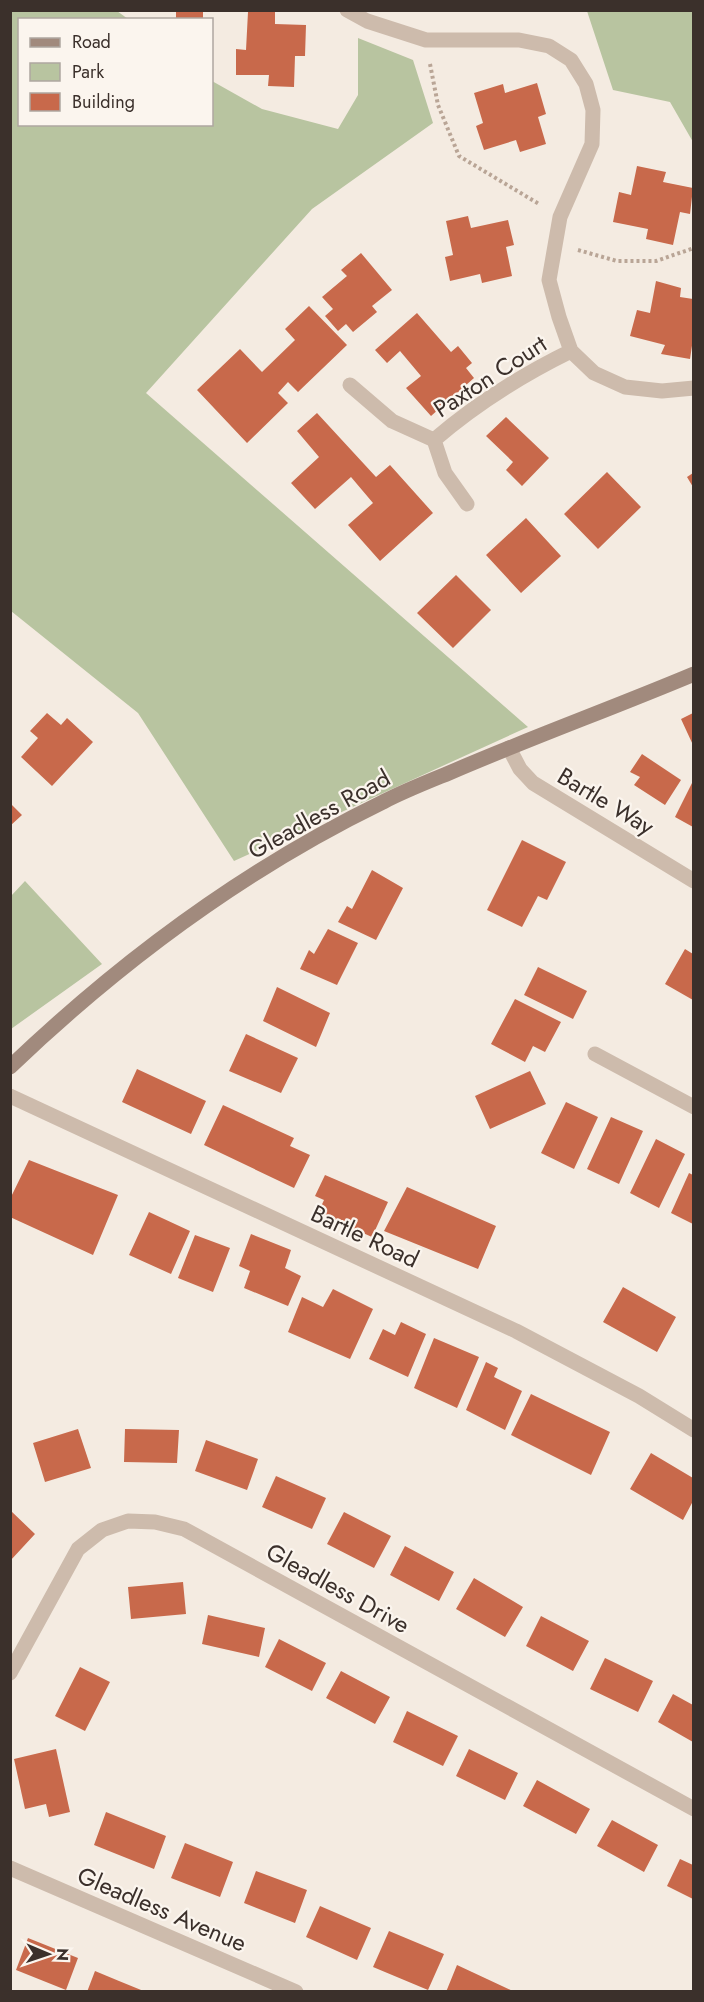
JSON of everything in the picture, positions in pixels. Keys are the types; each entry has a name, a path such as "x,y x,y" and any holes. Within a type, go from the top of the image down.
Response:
{"main road":[{"name":"Gleadless Road","path":"10,1067 79,1004 166,933 290,851 383,801 693,674"}],"street":[{"path":"347,10 367,21 426,40 519,40 549,46 571,60 586,84 593,110 592,144 560,217 549,280 571,351 594,373 625,387 662,391 693,388"},
{"name":"Paxton Court","path":"434,440 466,412 527,373 571,351"},
{"name":"Paxton Court","path":"350,385 392,421 434,440 445,473 467,504"},
{"name":"Bartle Way","path":"509,748 520,769 533,783 693,881"},
{"path":"595,1054 693,1107"},
{"name":"Bartle Road","path":"10,1096 516,1331 639,1395 693,1430"},
{"name":"Gleadless Drive","path":"10,1672 78,1549 102,1530 119,1524 128,1521 155,1522 184,1529 693,1809"},
{"name":"Gleadless Avenue","path":"10,1868 296,1992"}],"path":[{"path":"426,40 438,105 459,156 560,217"},
{"path":"556,241 578,251 617,261 656,261 693,248"}],"green space":[{"path":"10,11 117,11 127,18 18,18 18,126 213,126 213,82 262,109 338,129 358,95 358,38 413,60 433,123 312,209 146,393 528,727 234,861 138,713 11,611"},
{"path":"587,11 693,11 693,142 670,102 613,90"},
{"path":"25,881 102,964 11,1029 11,896"}],"building":[{"path":"176,10 203,10 203,18 176,18"},
{"path":"248,12 275,12 275,24 306,25 305,56 295,56 294,87 268,86 269,75 236,75 236,49 246,50"},
{"path":"537,83 546,114 538,117 546,144 520,152 516,140 484,150 476,126 483,123 474,93 503,84 505,93"},
{"path":"637,166 666,172 663,182 693,188 690,214 680,212 673,245 646,239 648,229 613,222 619,192 631,195"},
{"path":"468,216 471,228 508,220 514,245 506,247 512,276 482,283 480,274 450,281 445,257 453,255 446,221"},
{"path":"361,253 392,290 372,306 377,312 353,332 346,324 338,331 325,316 333,309 322,297 347,276 341,270"},
{"path":"656,281 681,288 680,297 693,299 693,339 690,359 661,354 665,345 630,336 637,310 650,313"},
{"path":"309,306 347,345 298,392 288,382 278,393 288,403 247,443 197,390 240,349 262,372 295,340 285,329"},
{"path":"417,313 451,352 458,346 472,363 466,368 474,378 431,416 406,388 421,376 400,351 387,363 375,350"},
{"path":"317,413 376,477 390,465 433,513 380,561 348,525 373,503 351,477 315,509 291,483 319,457 297,431"},
{"path":"506,417 549,458 522,486 506,470 513,462 486,436"},
{"path":"607,472 641,507 598,549 564,514"},
{"path":"693,473 693,487 687,477"},
{"path":"526,518 561,556 521,593 486,555"},
{"path":"456,575 491,610 453,648 417,613"},
{"path":"47,713 61,725 67,718 93,742 52,786 21,757 38,738 30,731"},
{"path":"693,713 693,745 681,719"},
{"path":"642,754 681,780 665,805 634,785 640,777 630,772"},
{"path":"693,781 693,827 675,817"},
{"path":"10,803 22,815 10,826"},
{"path":"522,840 566,862 547,900 538,896 522,927 487,910"},
{"path":"372,870 403,888 376,940 338,922 347,906 352,909"},
{"path":"328,929 358,943 337,985 300,969 309,950 314,954"},
{"path":"685,949 693,954 693,1000 665,984"},
{"path":"538,967 587,991 573,1019 524,995"},
{"path":"277,987 330,1013 316,1047 263,1021"},
{"path":"515,999 561,1022 545,1052 533,1046 525,1062 491,1044"},
{"path":"246,1034 298,1058 281,1093 229,1071"},
{"path":"137,1069 206,1101 191,1134 122,1102"},
{"path":"530,1071 546,1104 490,1129 475,1096"},
{"path":"566,1102 598,1117 574,1169 541,1153"},
{"path":"223,1105 294,1138 290,1146 310,1155 294,1188 204,1145"},
{"path":"611,1117 643,1131 619,1184 587,1169"},
{"path":"656,1139 685,1154 659,1208 630,1193"},
{"path":"29,1160 118,1195 93,1255 10,1217 10,1199"},
{"path":"689,1173 693,1175 693,1224 671,1213"},
{"path":"325,1175 388,1202 372,1237 318,1213 324,1200 315,1196"},
{"path":"407,1187 496,1226 478,1269 384,1231"},
{"path":"149,1212 190,1231 171,1274 129,1255"},
{"path":"251,1234 291,1250 285,1268 301,1276 288,1306 244,1288 250,1271 239,1266"},
{"path":"195,1235 230,1248 213,1292 178,1278"},
{"path":"623,1287 676,1317 657,1352 603,1322"},
{"path":"333,1289 373,1309 350,1359 288,1332 302,1297 323,1307"},
{"path":"401,1322 426,1334 408,1377 369,1359 383,1329 395,1335"},
{"path":"434,1338 479,1357 457,1408 414,1388"},
{"path":"486,1362 498,1368 494,1377 522,1391 505,1430 466,1410"},
{"path":"531,1394 610,1432 591,1475 511,1435"},
{"path":"78,1429 91,1468 45,1482 33,1443"},
{"path":"125,1429 179,1430 177,1463 124,1462"},
{"path":"206,1440 258,1459 247,1490 195,1471"},
{"path":"651,1453 693,1478 693,1501 683,1520 630,1489"},
{"path":"276,1476 326,1498 312,1529 262,1507"},
{"path":"10,1510 35,1534 10,1561"},
{"path":"344,1512 391,1536 374,1568 327,1544"},
{"path":"405,1546 454,1572 439,1601 390,1575"},
{"path":"474,1578 523,1607 505,1637 456,1609"},
{"path":"183,1582 186,1614 131,1619 128,1587"},
{"path":"208,1615 265,1628 259,1657 202,1644"},
{"path":"541,1616 589,1641 573,1671 526,1646"},
{"path":"279,1639 326,1663 312,1691 265,1667"},
{"path":"605,1658 653,1681 638,1712 590,1689"},
{"path":"80,1667 110,1682 85,1731 55,1716"},
{"path":"341,1671 390,1697 375,1724 326,1698"},
{"path":"673,1694 693,1705 693,1742 658,1722"},
{"path":"407,1711 458,1736 443,1766 393,1742"},
{"path":"56,1749 70,1812 49,1817 46,1804 25,1809 14,1759"},
{"path":"469,1749 518,1773 505,1800 456,1776"},
{"path":"537,1780 590,1809 576,1834 523,1806"},
{"path":"106,1812 166,1836 154,1869 94,1845"},
{"path":"612,1820 658,1845 644,1872 597,1846"},
{"path":"185,1843 233,1862 220,1897 171,1878"},
{"path":"680,1859 693,1865 693,1899 667,1886"},
{"path":"256,1871 307,1890 295,1923 244,1903"},
{"path":"320,1906 371,1928 357,1960 306,1937"},
{"path":"389,1931 444,1954 428,1990 373,1967"},
{"path":"28,1938 78,1958 66,1990 16,1970"},
{"path":"457,1965 487,1979 515,1992 446,1992"},
{"path":"95,1971 119,1981 146,1992 87,1992"}]}
